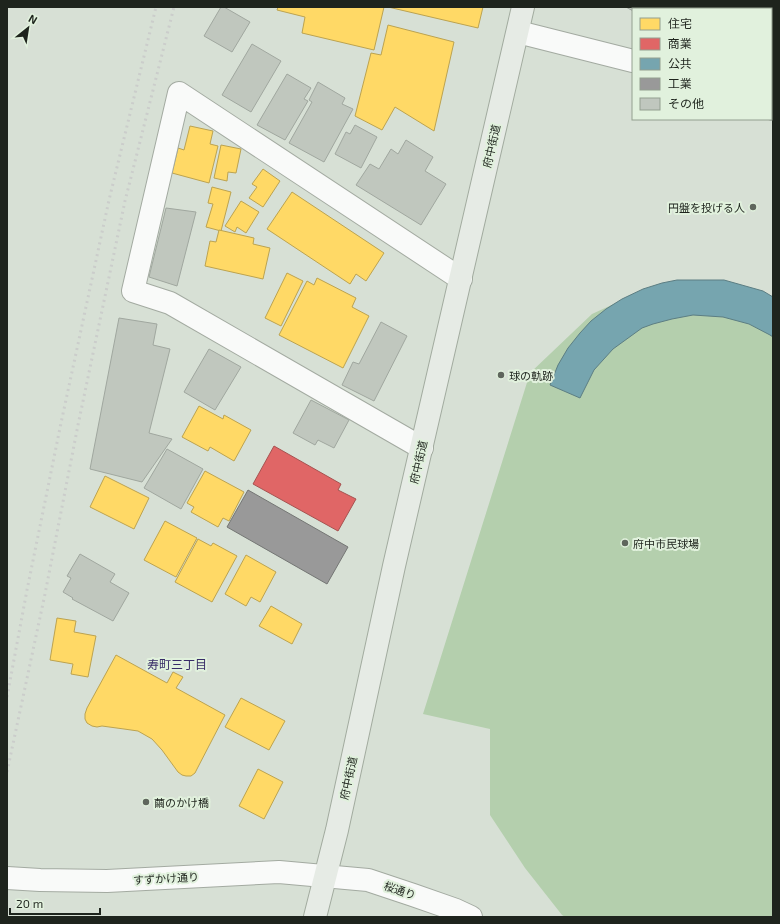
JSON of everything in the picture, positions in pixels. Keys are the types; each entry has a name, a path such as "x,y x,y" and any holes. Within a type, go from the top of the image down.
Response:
{"main road":[{"name":"府中街道","path":"315,917 337,830 394,566 523,7"}],"street":[{"path":"518,32 632,61"},
{"path":"422,448 170,303 132,291 179,93 461,279"},
{"name":"すずかけ通り","path":"7,878 107,881 279,872 325,876"},
{"name":"桜通り","path":"325,876 368,880 471,917"}],"green space":[{"name":"府中市民球場","path":"651,287 773,299 773,917 565,917 525,868 490,815 490,729 423,714 530,373 592,314"}],"building: 住宅":[{"path":"278,7 384,7 374,50 302,33 305,17 277,10"},
{"path":"388,7 483,7 478,28"},
{"path":"388,25 454,42 434,131 395,107 382,130 355,116 371,53 381,55"},
{"path":"190,126 213,131 210,144 218,146 209,183 172,173 178,148 184,150"},
{"path":"221,145 241,149 236,173 228,172 227,181 214,178"},
{"path":"263,169 280,181 263,207 249,198 257,187 252,184"},
{"path":"212,187 231,192 221,231 206,227 213,204 208,203"},
{"path":"292,192 384,253 366,281 356,274 350,284 267,229"},
{"path":"241,201 259,212 246,233 237,227 235,232 225,226"},
{"path":"219,230 254,238 253,244 270,248 263,279 205,266 210,241 216,242"},
{"path":"287,273 303,281 281,326 265,318"},
{"path":"317,278 356,298 352,307 369,316 343,368 279,335 307,281 314,285"},
{"path":"199,406 223,419 224,415 251,430 234,461 210,447 208,451 182,437"},
{"path":"205,471 244,492 229,521 223,518 218,527 191,512 194,507 187,503"},
{"path":"105,476 149,498 134,529 90,507"},
{"path":"165,521 197,538 176,577 144,560"},
{"path":"198,539 211,546 213,543 237,556 212,602 175,582"},
{"path":"246,555 276,572 260,602 251,597 246,606 225,594"},
{"path":"271,606 302,624 292,644 259,626"},
{"path":"57,618 76,621 74,632 96,636 88,677 71,674 73,664 50,660"},
{"path":"116,655 167,683 173,672 183,677 176,688 225,715 195,773 191,776 182,775 178,772 152,739 138,731 102,726 97,727 87,723 85,714 87,708"},
{"path":"241,698 285,721 269,750 225,727"},
{"path":"258,769 283,782 264,819 239,806"}],"building: 商業":[{"path":"274,446 341,484 338,490 356,499 338,531 253,484"}],"building: 公共":[{"path":"677,280 724,280 763,291 773,297 773,337 749,324 723,317 693,315 672,319 642,328 613,349 594,370 580,398 550,385 558,365 568,348 591,321 622,299 643,289"}],"building: 工業":[{"path":"248,490 348,547 327,584 227,527"}],"building: その他":[{"path":"221,7 224,7 250,22 232,52 204,36"},
{"path":"626,7 655,7 632,8 632,10"},
{"path":"699,7 701,8 664,8"},
{"path":"734,7 756,7 756,8"},
{"path":"773,7 773,25 772,8 762,8"},
{"path":"252,44 281,61 251,112 222,95"},
{"path":"772,48 773,49 772,74"},
{"path":"287,74 311,88 304,99 308,101 285,140 257,125"},
{"path":"318,82 345,98 342,104 353,109 324,162 289,143 312,102 309,100"},
{"path":"355,125 377,137 361,168 335,154 346,132 350,134"},
{"path":"406,140 433,157 425,171 446,184 421,225 356,185 370,164 379,169 391,149 398,154"},
{"path":"166,208 196,212 177,286 149,277"},
{"path":"119,318 157,324 153,345 170,349 149,433 172,439 142,482 90,469"},
{"path":"381,322 407,336 374,401 342,385 353,362 359,364"},
{"path":"209,349 241,367 215,410 184,392"},
{"path":"311,400 349,420 334,448 318,440 315,445 293,433"},
{"path":"167,449 203,469 181,509 144,488"},
{"path":"80,554 115,574 110,582 129,593 113,621 72,599 73,598 63,592 71,578 67,576"}],"railway":[{"path":"7,697 61,423 109,200 156,7"},
{"path":"7,772 125,201 174,7"}],"place":[{"name":"円盤を投げる人","path":"753,207"},
{"name":"球の軌跡","path":"501,375"},
{"name":"府中市民球場","path":"625,543"},
{"name":"繭のかけ橋","path":"146,802"}],"district":[{"name":"寿町三丁目","path":"177,664"}]}
